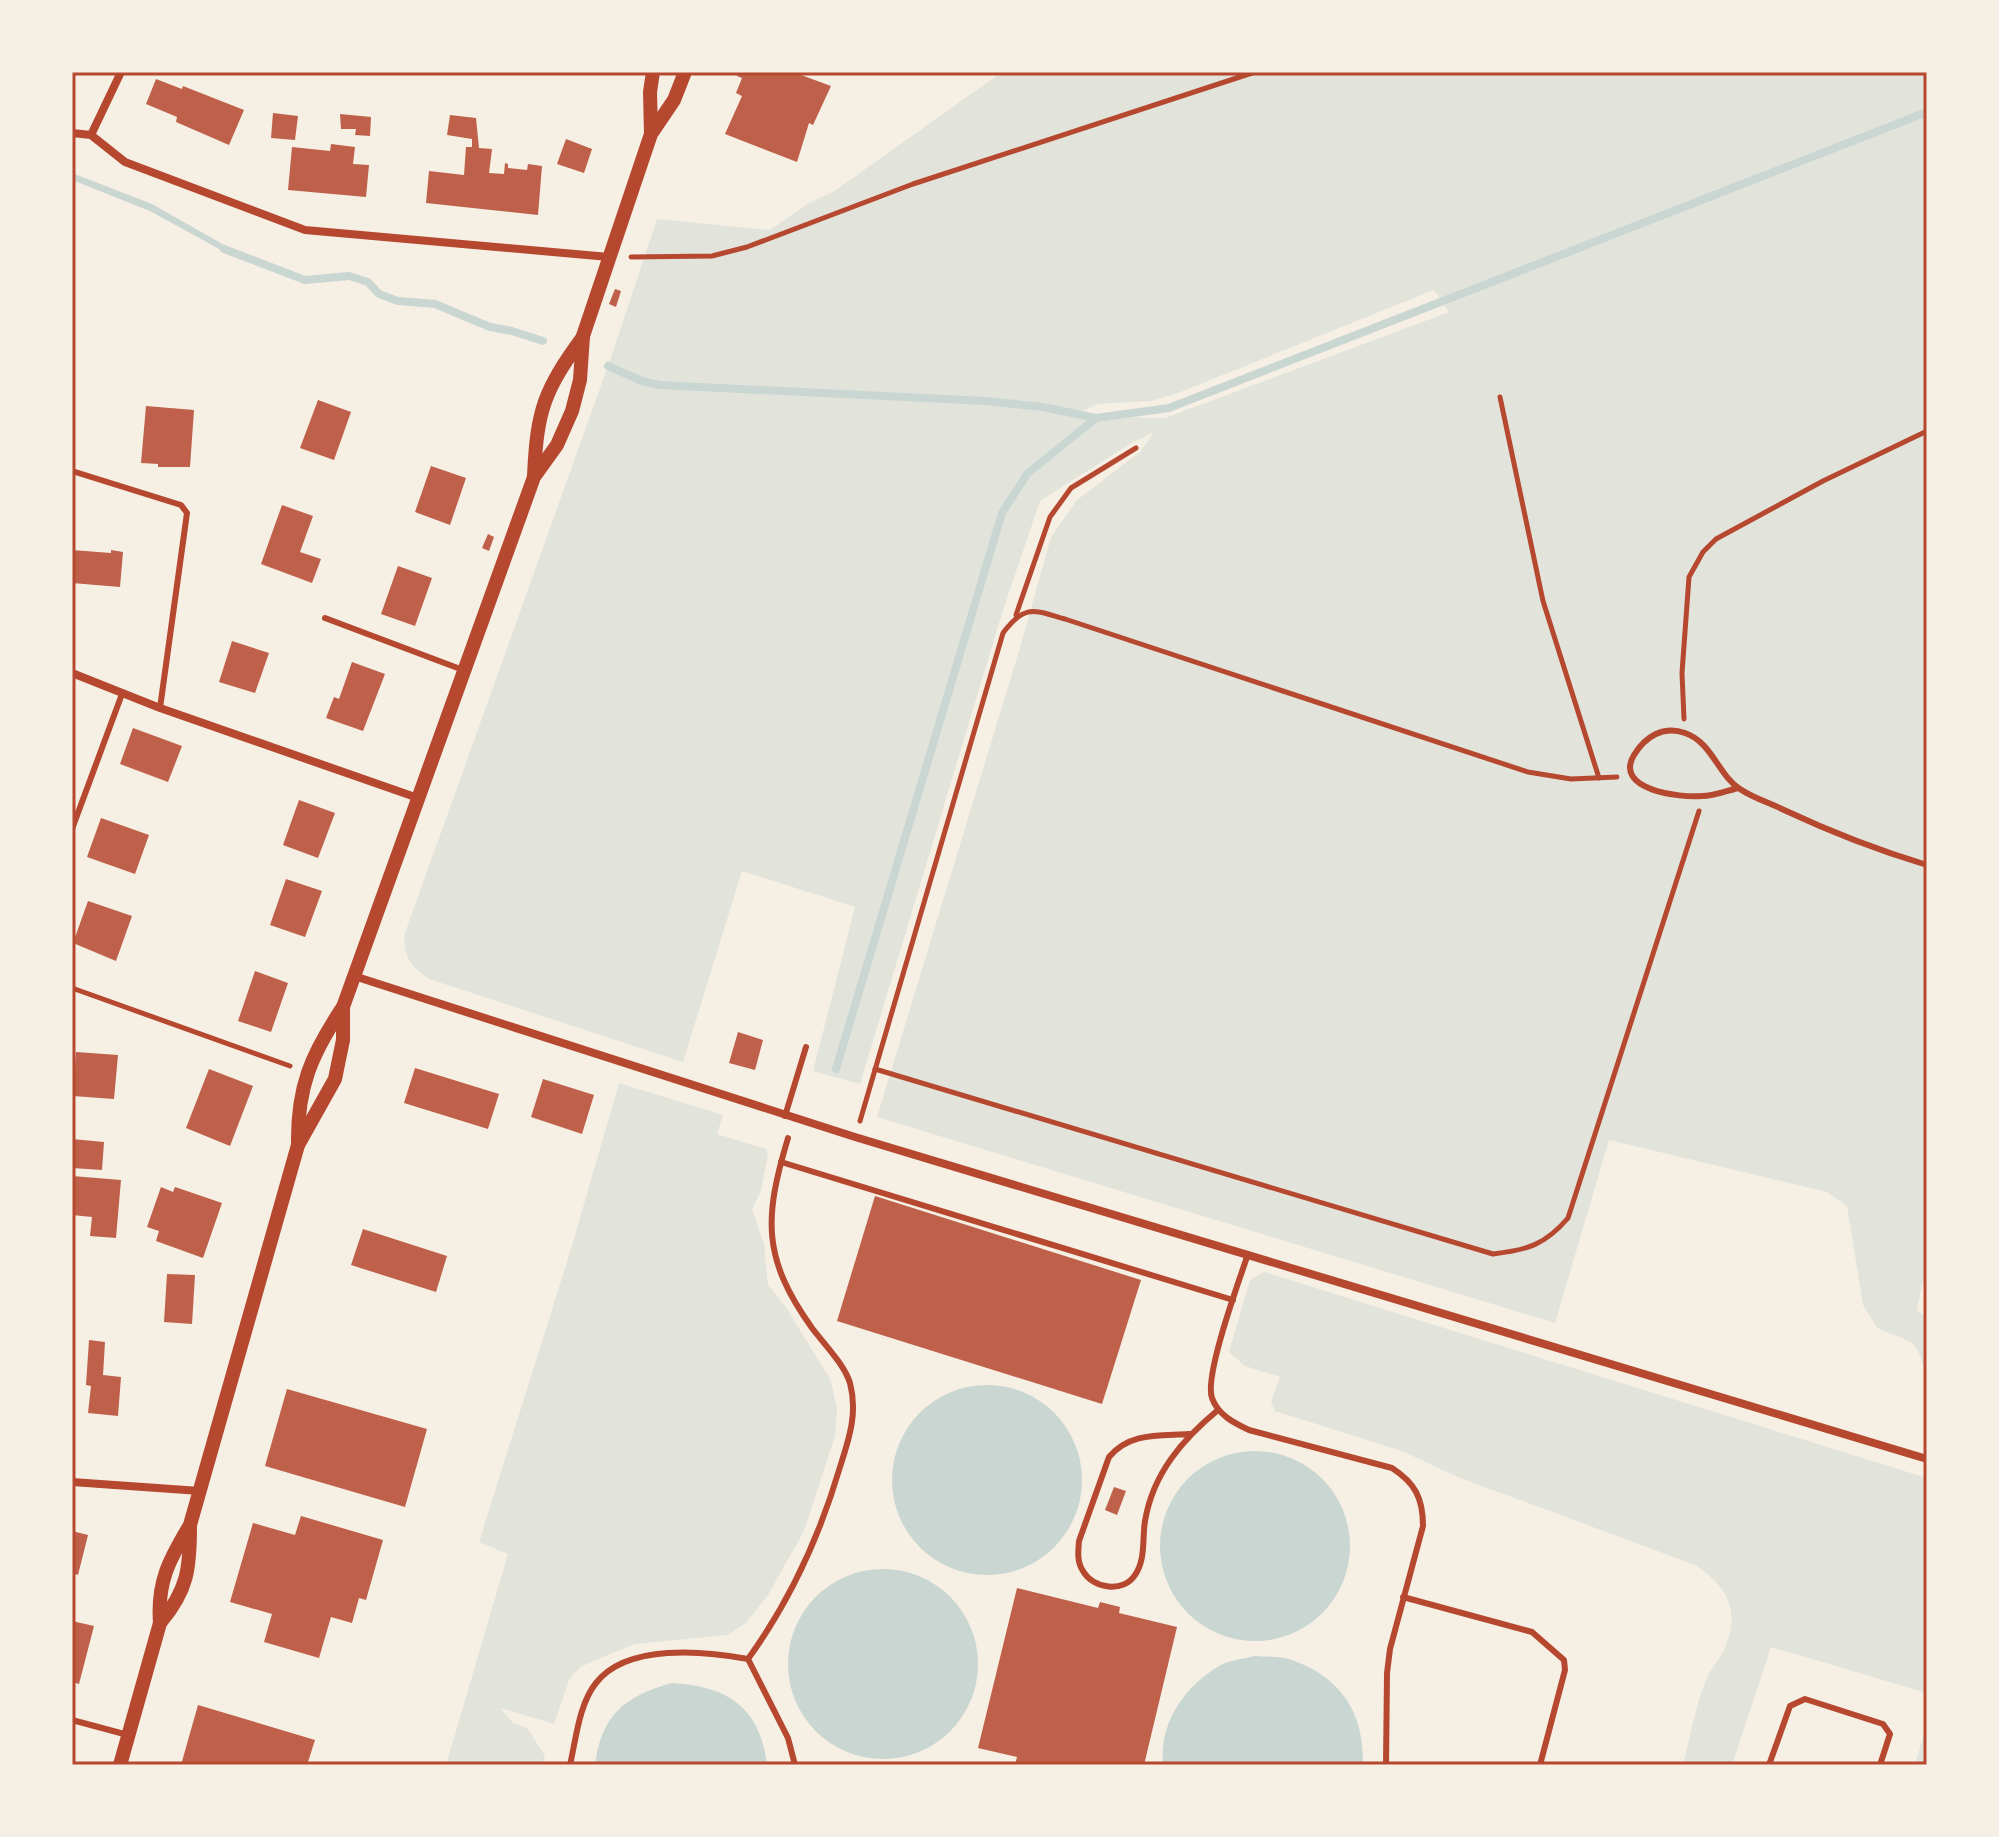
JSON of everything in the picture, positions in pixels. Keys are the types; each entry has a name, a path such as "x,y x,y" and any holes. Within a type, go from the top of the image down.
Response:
{"street":[{"path":"91,135 121,72"},
{"path":"651,134 653,72"},
{"path":"298,1145 298,1113 306,1072 324,1034 343,1007 534,477 557,445 572,411 580,380 583,336 609,257 651,134 674,100 685,72"},
{"path":"72,133 91,135 125,162 305,230 609,257"},
{"path":"534,477 542,404 559,370 583,336"},
{"path":"72,673 160,708 418,798"},
{"path":"354,976 785,1116 1927,1459"},
{"path":"120,1765 160,1623 158,1600 167,1564 190,1525 298,1145 335,1079 343,1040 343,1007"},
{"path":"72,1482 200,1491"},
{"path":"160,1623 175,1605 190,1568 190,1525"}],"lane":[{"path":"72,471 181,505 187,513 160,708"},
{"path":"325,618 463,670"},
{"path":"72,829 122,694"},
{"path":"1738,788 1703,796 1662,793 1639,785 1631,775 1630,761 1646,738 1660,731 1685,732 1706,747 1738,788 1825,829 1927,865"},
{"path":"785,1116 806,1047"},
{"path":"748,1659 791,1589 821,1527 851,1431 854,1406 849,1380 792,1299 774,1255 774,1192 788,1138"},
{"path":"781,1162 1233,1300"},
{"path":"1248,1254 1211,1381 1211,1397 1218,1410 1230,1421 1249,1430 1392,1468 1408,1478 1423,1507 1423,1526 1390,1649 1386,1765"},
{"path":"1189,1434 1137,1437 1117,1448 1109,1457 1079,1541 1077,1554 1081,1570 1090,1580 1114,1587 1128,1582 1135,1575 1142,1560 1147,1511 1171,1456 1189,1434 1218,1410"},
{"path":"1403,1597 1532,1632 1564,1660 1565,1670 1540,1765"},
{"path":"570,1765 584,1706 595,1684 618,1664 648,1655 684,1652 748,1659"},
{"path":"748,1659 788,1738 795,1765"},
{"path":"1769,1765 1790,1706 1805,1699 1883,1724 1890,1734 1880,1765"},
{"path":"72,1720 128,1735"}],"path":[{"path":"609,257 712,256 747,247 913,184 1255,72"},
{"path":"1500,397 1543,601 1599,778"},
{"path":"1685,732 1682,673 1689,577 1703,552 1730,531 1823,481 1927,431"},
{"path":"855,1137 1003,633 1016,616 1050,517 1071,488 1136,448"},
{"path":"1016,616 1035,610 1065,619 1528,772 1571,779 1631,775"},
{"path":"875,1069 1493,1254 1523,1250 1553,1236 1568,1218 1703,796"},
{"path":"72,988 306,1072"}],"shaded area":[{"path":"1002,72 1927,72 1927,1261 1917,1310 1927,1319 1927,1379 1913,1343 1877,1328 1863,1305 1847,1206 1827,1192 1609,1140 1555,1323 877,1117 1051,537 1077,500 1140,452 1154,432 1040,501 1003,610 860,1084 813,1071 855,907 742,871 683,1062 429,979 417,970 405,948 405,933 608,366 657,219 770,230 809,203 833,192","holes":["1434,290 1449,312 1165,418 1072,416 1097,404 1151,401 1178,393"]},
{"path":"72,173 152,204 233,250 232,256 150,211 72,180"},
{"path":"619,1083 723,1115 717,1134 766,1149 768,1154 761,1191 752,1209 764,1244 768,1285 786,1307 831,1381 837,1410 835,1436 804,1531 768,1595 746,1623 728,1635 634,1644 580,1667 569,1680 554,1724 500,1708 513,1723 527,1728 545,1756 543,1765 446,1765 508,1554 479,1542 571,1249"},
{"path":"1264,1272 1927,1478 1927,1693 1771,1647 1732,1765 1683,1765 1702,1690 1731,1629 1730,1607 1721,1588 1695,1565 1458,1477 1402,1451 1275,1411 1271,1402 1280,1377 1245,1366 1229,1352 1250,1280"},
{"path":"987,1385 1023,1392 1054,1413 1075,1444 1082,1480 1075,1516 1054,1547 1023,1568 987,1575 951,1568 920,1547 899,1516 892,1480 899,1444 920,1413 951,1392"},
{"path":"1255,1451 1291,1458 1322,1479 1343,1510 1350,1546 1343,1582 1322,1613 1291,1634 1255,1641 1219,1634 1188,1613 1167,1582 1160,1546 1167,1510 1188,1479 1219,1458"},
{"path":"883,1569 919,1576 950,1597 971,1628 978,1664 971,1700 950,1731 919,1752 883,1759 847,1752 816,1731 795,1700 788,1664 795,1628 816,1597 847,1576"},
{"path":"1255,1656 1292,1660 1337,1687 1347,1700 1359,1729 1363,1765 1163,1765 1165,1735 1185,1695 1219,1666"},
{"path":"672,1683 709,1689 738,1703 757,1728 767,1765 595,1765 603,1733 618,1710 641,1694"},
{"path":"1927,1723 1927,1765 1915,1765"}],"building":[{"path":"738,72 793,72 831,86 813,125 809,123 797,162 725,134 742,96 736,93 742,78 737,76"},
{"path":"156,79 244,110 229,145 176,122 177,117 146,104"},
{"path":"273,113 298,116 295,140 271,138"},
{"path":"340,114 371,117 370,136 355,135 356,129 341,129"},
{"path":"450,115 476,118 479,148 492,149 489,173 504,174 505,163 508,168 527,170 528,164 542,166 538,215 426,203 429,171 464,175 466,147 472,147 472,139 447,135"},
{"path":"566,139 592,149 584,173 557,164"},
{"path":"331,144 355,147 353,164 369,165 366,197 288,190 292,147 330,151"},
{"path":"615,289 621,291 616,307 609,304"},
{"path":"318,400 351,412 334,460 300,448"},
{"path":"146,406 194,410 190,467 158,467 158,464 141,463"},
{"path":"431,466 466,478 450,525 415,512"},
{"path":"282,505 313,516 300,552 321,559 312,583 261,564"},
{"path":"488,534 494,537 489,551 482,548"},
{"path":"72,550 123,552 120,587 72,583"},
{"path":"398,566 432,578 415,626 381,614"},
{"path":"232,641 269,653 255,693 219,682"},
{"path":"352,662 385,674 363,731 326,718 334,697 339,699"},
{"path":"133,728 182,746 168,782 120,764"},
{"path":"299,800 335,813 318,858 283,845"},
{"path":"101,818 149,835 135,874 87,857"},
{"path":"286,879 322,891 305,937 270,925"},
{"path":"88,901 132,916 116,961 73,943"},
{"path":"255,971 288,983 271,1032 238,1021"},
{"path":"738,1032 763,1040 755,1070 729,1063"},
{"path":"76,1052 118,1055 114,1099 73,1096"},
{"path":"415,1068 499,1094 488,1129 404,1103"},
{"path":"209,1069 253,1086 230,1146 186,1128"},
{"path":"543,1079 594,1095 582,1134 531,1117"},
{"path":"72,1139 104,1142 102,1170 72,1168"},
{"path":"72,1176 121,1180 116,1238 90,1236 92,1217 72,1215"},
{"path":"161,1187 173,1192 175,1187 222,1203 203,1258 156,1241 159,1231 147,1227"},
{"path":"875,1196 1141,1280 1102,1404 837,1321"},
{"path":"363,1229 447,1256 436,1292 351,1265"},
{"path":"167,1274 195,1275 192,1324 164,1322"},
{"path":"89,1340 105,1342 103,1375 121,1377 118,1416 88,1413 91,1386 86,1385"},
{"path":"287,1389 427,1429 405,1507 265,1466"},
{"path":"1114,1487 1126,1491 1117,1515 1105,1510"},
{"path":"301,1516 383,1540 366,1600 359,1598 352,1623 331,1617 319,1658 264,1642 272,1614 230,1602 253,1523 295,1535"},
{"path":"72,1531 88,1535 78,1575 72,1573"},
{"path":"1017,1588 1098,1608 1100,1602 1120,1607 1119,1613 1177,1627 1144,1765 1049,1765 1037,1762 1036,1765 1015,1765 1017,1757 978,1748"},
{"path":"72,1621 94,1626 79,1684 72,1682"},
{"path":"198,1705 315,1740 307,1765 181,1765"}],"waterway":[{"path":"608,366 659,385 986,401 1043,407 1096,418 1169,408 1927,112"},
{"path":"224,249 305,280 349,276 368,282 379,294 398,301 435,304 490,327 543,341"},
{"path":"836,1069 1002,513 1027,474 1096,418"}]}
